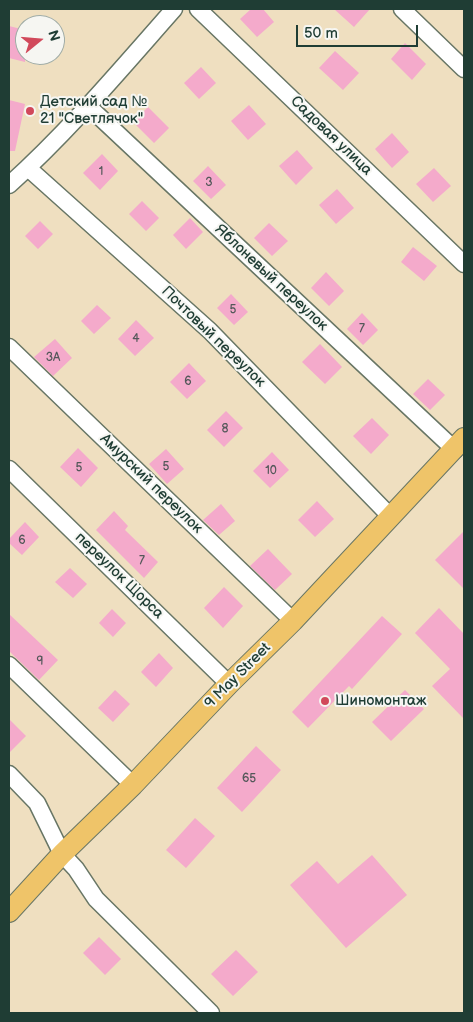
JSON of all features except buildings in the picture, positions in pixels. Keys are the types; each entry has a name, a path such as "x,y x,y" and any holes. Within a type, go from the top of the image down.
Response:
{"main road":[{"name":"9 May Street","path":"9,912 62,854 132,785 229,684 294,621 459,444"}],"street":[{"path":"9,185 88,106 174,9"},
{"name":"Садовая улица","path":"198,9 464,264"},
{"path":"402,9 464,69"},
{"name":"Яблоневый переулок","path":"88,106 459,444"},
{"name":"Почтовый переулок","path":"28,168 210,331 390,516"},
{"name":"Амурский переулок","path":"9,347 294,621"},
{"name":"переулок Щорса","path":"9,469 229,684"},
{"path":"9,665 132,785"},
{"path":"9,774 37,803 62,854 76,870 96,899 211,1013"}],"place":[{"name":"Детский сад № 21 \"Светлячок\"","path":"30,111"},
{"name":"Шиномонтаж","path":"325,701"}]}
